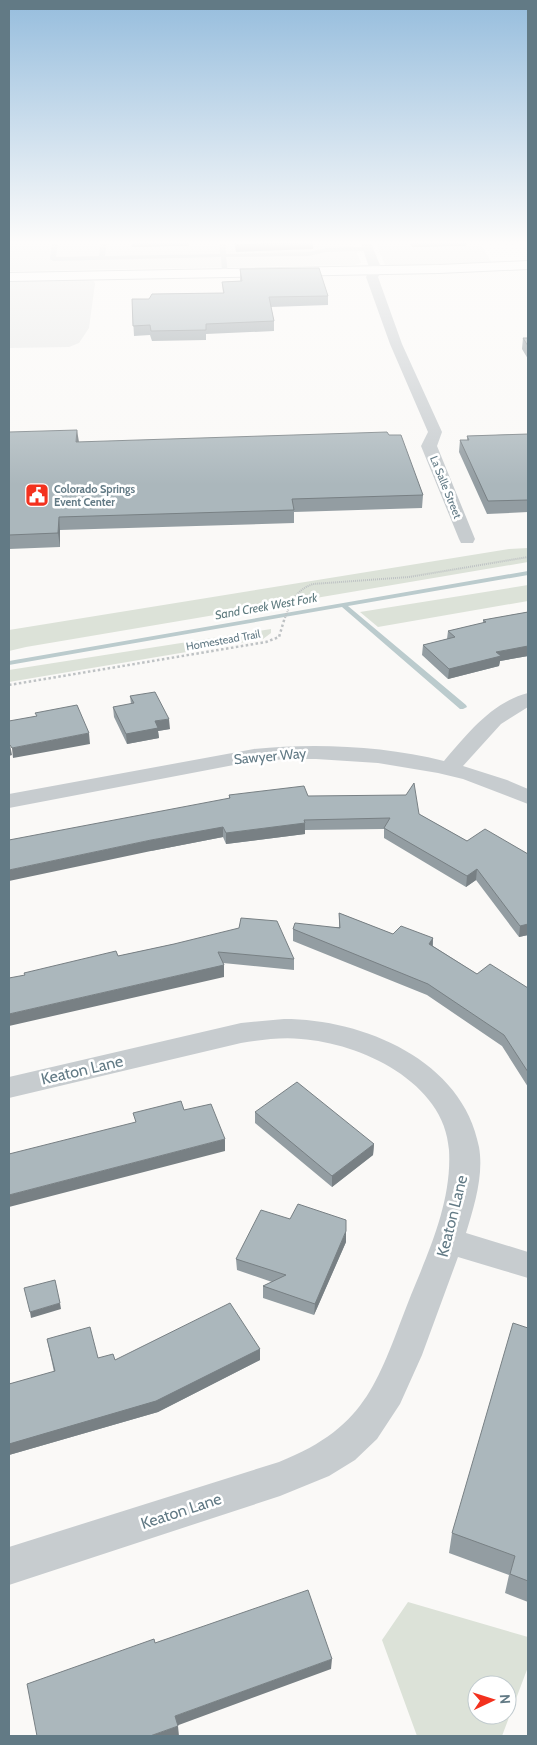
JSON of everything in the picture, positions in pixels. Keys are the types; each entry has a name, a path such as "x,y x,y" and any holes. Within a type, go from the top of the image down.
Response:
{"street":[{"name":"La Salle Street","path":"388,322 435,432 429,446 467,539"},
{"path":"449,769 488,723 516,704 528,699"},
{"name":"Sawyer Way","path":"9,800 223,760 283,753 333,753 388,757 449,769 511,789 528,797"},
{"name":"Keaton Lane","path":"9,1088 241,1033 276,1029 308,1030 341,1035 371,1045 422,1075 445,1099 457,1122 464,1148 464,1176 449,1241 390,1390 372,1418 350,1442 317,1464 280,1479 9,1566"},
{"path":"449,1241 528,1265"}],"path":[{"name":"Homestead Trail","path":"9,686 266,642 279,637 294,595 303,587 322,583 391,579 528,557"}],"shaded area":[{"path":"9,322 90,322 89,328 79,343 69,347 9,348"},
{"path":"528,548 528,562 9,651 9,630 509,549"},
{"path":"528,585 528,601 378,627 360,612"},
{"path":"271,629 271,633 263,639 9,682 9,670"},
{"path":"408,1602 528,1637 528,1667 517,1696 517,1675 467,1675 467,1725 506,1725 502,1736 417,1736 382,1640"}],"building":[{"path":"133,322 242,322 206,324 206,330 151,331 150,325 133,326"},
{"path":"523,338 528,338 528,346"},
{"path":"77,430 76,442 387,432 389,435 401,435 423,495 292,499 294,510 59,517 58,533 9,535 9,432"},
{"path":"528,434 528,500 488,501 460,440 469,440 467,436"},
{"path":"528,612 528,646 496,652 501,656 449,669 423,645 455,637 448,631 486,622 483,620"},
{"path":"155,692 169,719 155,721 158,728 126,734 113,707 134,703 130,696"},
{"path":"77,705 89,733 12,748 9,745 9,721 37,716 35,713"},
{"path":"414,783 419,814 467,841 485,829 528,854 528,924 520,926 477,869 467,876 384,828 390,818 304,820 305,823 226,833 223,827 9,870 9,840 230,798 229,795 304,786 308,796 406,795"},
{"path":"339,913 393,934 401,926 433,938 429,944 477,974 490,964 528,988 528,1072 504,1035 428,984 293,929 295,923 340,928"},
{"path":"241,918 277,921 294,959 218,952 224,965 9,1014 9,978 116,951 118,956 239,928"},
{"path":"297,1082 374,1144 332,1176 255,1112"},
{"path":"181,1101 184,1110 211,1104 225,1139 9,1195 9,1154 136,1122 133,1113"},
{"path":"298,1204 346,1220 346,1231 315,1304 263,1286 286,1275 236,1259 261,1210 290,1219"},
{"path":"55,1280 60,1303 30,1312 24,1288"},
{"path":"230,1303 260,1349 156,1401 9,1444 9,1384 55,1371 47,1339 90,1327 98,1358 113,1354 115,1360"},
{"path":"513,1323 528,1328 528,1581 510,1574 515,1556 452,1533"},
{"path":"308,1590 332,1659 175,1716 178,1726 150,1736 37,1736 27,1684 154,1639 155,1643"}],"waterway":[{"name":"Sand Creek West Fork","path":"343,605 528,573"},
{"name":"Sand Creek West Fork","path":"9,663 343,605"},
{"path":"343,605 463,707"}],"place":[{"name":"Colorado Springs Event Center","path":"37,495"}]}
